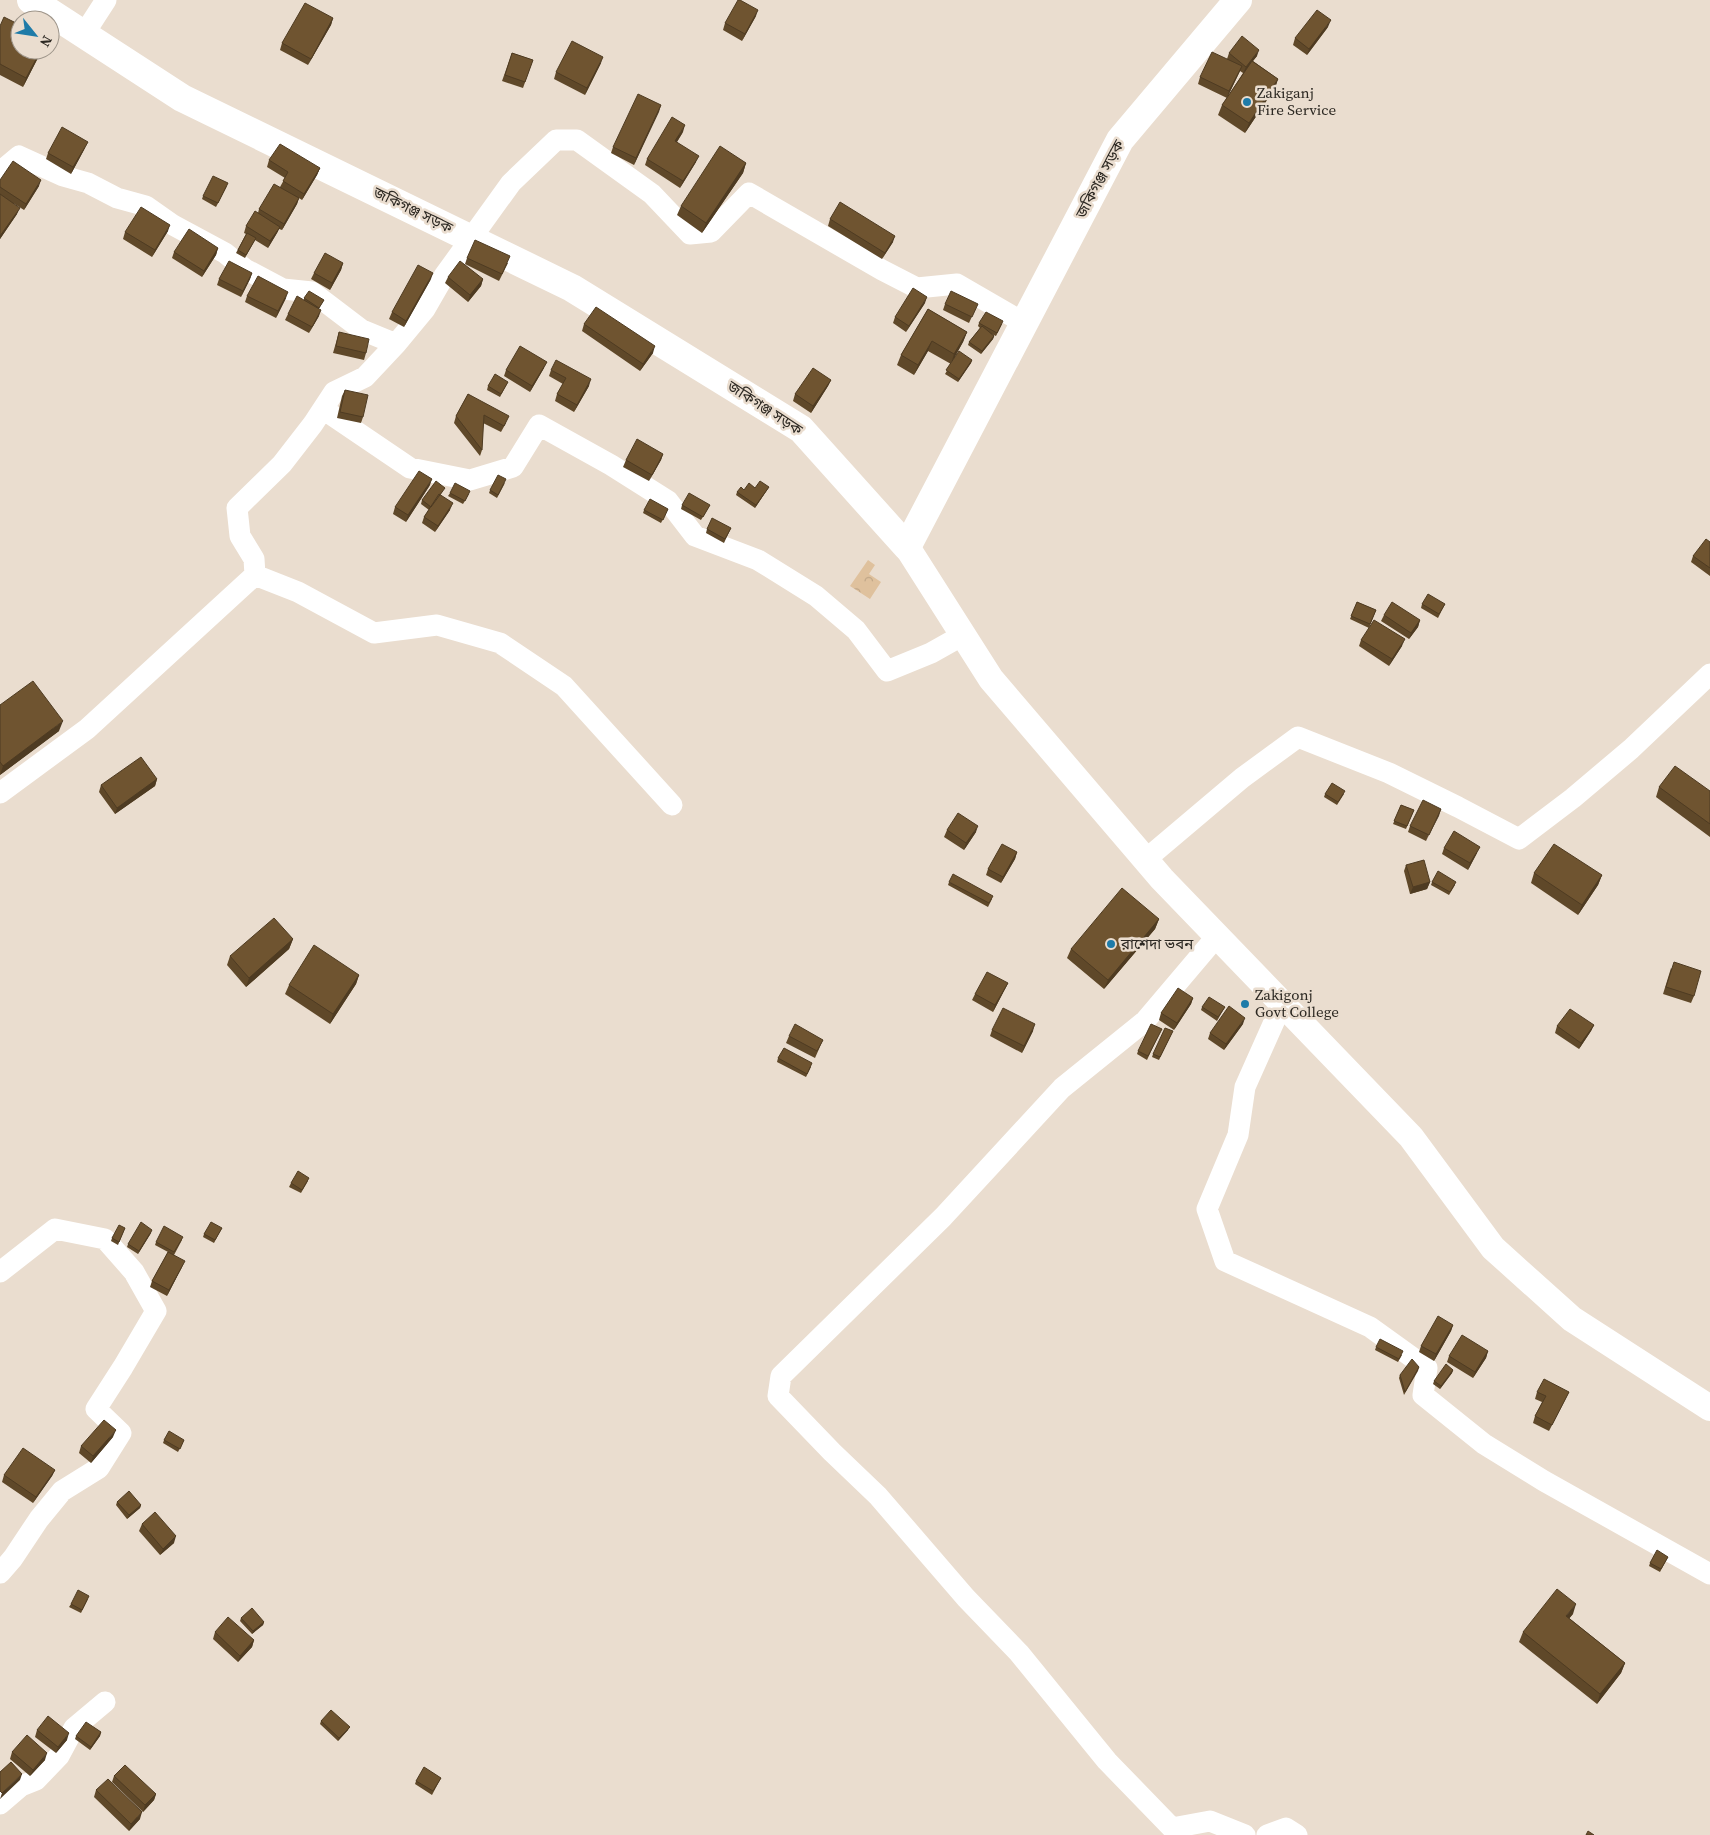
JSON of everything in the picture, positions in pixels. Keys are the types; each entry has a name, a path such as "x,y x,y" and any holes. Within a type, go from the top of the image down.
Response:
{"main road":[{"name":"জকিগঞ্জ সড়ক","path":"31,0 182,98 572,288 802,429 906,547 1120,140 1238,0"}],"street":[{"path":"84,34 106,0"},
{"path":"255,575 254,559 240,536 237,508 282,464 334,392 365,377 396,344 425,309 444,276 512,183 556,140 577,140 652,194 690,234 711,232 749,193 875,266 918,288 957,284 1024,323"},
{"path":"0,172 19,156 63,176 88,183 118,198 146,206 174,225 224,253 245,270 283,289 312,292 362,330 396,344"},
{"path":"323,409 410,468 470,480 513,467 539,425 611,465 668,501 695,536 758,560 816,596 856,630 887,671 931,653 963,636"},
{"path":"906,547 991,679 1145,860 1411,1138 1493,1248 1572,1319 1710,1408"},
{"path":"0,793 87,729 255,575"},
{"path":"255,575 298,592 374,633 437,625 500,643 564,686 672,806"},
{"path":"1145,860 1242,778 1298,737 1389,773 1519,839 1573,798 1631,749 1710,674"},
{"path":"1217,936 1145,1021 1062,1088 943,1217 781,1376 778,1396 878,1496 966,1598 1019,1653 1107,1760 1172,1828 1210,1821 1246,1835"},
{"path":"1282,1004 1245,1087 1238,1135 1207,1209 1225,1261 1370,1328 1427,1368 1423,1395 1484,1444 1544,1481 1710,1574"},
{"path":"0,1272 55,1229 105,1239 134,1272 156,1311 96,1409 121,1433 99,1468 62,1491 0,1573"},
{"path":"0,1804 22,1786 36,1780 59,1756 74,1728 105,1702"},
{"path":"1266,1835 1286,1828 1297,1835"}],"green space":[{"path":"868,560 875,565 869,574 881,582 870,599 850,586"}],"building":[{"path":"738,0 758,10 745,34 725,23"},
{"path":"305,3 333,18 311,59 282,43"},
{"path":"1317,10 1331,20 1309,49 1295,38"},
{"path":"4,17 10,20 10,60 36,60 26,78 0,64 0,26"},
{"path":"1242,36 1259,50 1246,67 1229,53"},
{"path":"572,41 603,57 587,88 556,72"},
{"path":"1212,52 1242,66 1229,91 1200,77"},
{"path":"512,53 533,60 525,82 505,75"},
{"name":"Zakiganj Fire Service","path":"1252,61 1278,79 1249,123 1222,105"},
{"path":"638,94 661,105 636,158 613,147"},
{"path":"672,117 685,125 675,141 699,156 683,181 647,159"},
{"path":"62,127 88,142 73,167 48,153"},
{"path":"280,144 320,168 304,194 283,181 288,172 269,160"},
{"path":"720,146 746,163 706,223 681,206"},
{"path":"13,161 41,180 26,204 0,187 0,180"},
{"path":"213,176 228,183 218,203 203,196"},
{"path":"274,184 299,198 284,224 259,209"},
{"path":"0,194 20,208 0,236"},
{"path":"840,202 895,236 885,253 830,219"},
{"path":"141,207 170,225 155,250 125,232"},
{"path":"255,211 280,227 270,241 246,226"},
{"path":"189,229 218,248 204,271 174,252"},
{"path":"247,233 256,238 246,255 238,250"},
{"path":"475,240 510,256 502,274 467,258"},
{"path":"325,253 343,263 332,283 314,273"},
{"path":"229,261 252,273 243,291 219,279"},
{"path":"460,261 483,279 470,295 448,277"},
{"path":"418,265 433,273 406,321 392,312"},
{"path":"258,276 288,292 278,311 247,296"},
{"path":"913,288 927,297 909,326 895,317"},
{"path":"309,291 324,300 319,308 304,298"},
{"path":"951,291 978,304 972,317 945,304"},
{"path":"297,296 321,310 312,327 288,314"},
{"path":"596,307 655,346 643,364 584,324"},
{"path":"928,309 967,332 954,354 932,341 918,365 901,355"},
{"path":"986,312 1003,321 997,333 979,323"},
{"path":"982,326 994,336 982,351 969,342"},
{"path":"339,332 369,339 366,353 336,346"},
{"path":"520,346 547,362 532,386 506,370"},
{"path":"959,351 972,360 959,379 946,370"},
{"path":"556,360 591,379 577,405 557,394 566,378 551,370"},
{"path":"813,368 831,380 813,406 795,394"},
{"path":"495,374 508,382 501,394 488,386"},
{"path":"345,390 368,395 363,417 340,412"},
{"path":"468,394 509,416 504,426 484,415 482,450 456,416"},
{"path":"637,439 663,454 652,475 626,460"},
{"path":"419,471 432,479 408,515 395,507"},
{"path":"498,475 506,479 498,495 490,490"},
{"path":"436,481 445,488 431,507 422,500"},
{"path":"760,481 769,487 756,505 737,492 741,487 744,490 749,483 755,488"},
{"path":"455,483 470,491 465,501 450,493"},
{"path":"689,493 710,505 703,517 682,505"},
{"path":"439,494 453,503 438,526 424,517"},
{"path":"650,499 668,509 663,520 644,510"},
{"path":"712,518 731,528 725,539 707,529"},
{"path":"1706,539 1710,542 1710,568 1693,556"},
{"path":"1428,594 1445,604 1439,614 1422,604"},
{"path":"1357,602 1376,610 1370,624 1351,616"},
{"path":"1392,602 1420,620 1411,633 1384,615"},
{"path":"1374,620 1405,639 1392,659 1361,640"},
{"path":"33,681 63,721 3,766 0,762 0,705"},
{"path":"141,757 157,779 117,808 101,785"},
{"path":"1675,766 1710,791 1710,824 1659,787"},
{"path":"1332,783 1345,791 1338,802 1325,794"},
{"path":"1423,800 1441,809 1429,835 1410,826"},
{"path":"1401,805 1414,810 1407,826 1394,821"},
{"path":"958,813 978,826 966,843 947,830"},
{"path":"1454,831 1480,847 1470,863 1444,848"},
{"path":"1002,844 1017,852 1003,877 988,869"},
{"path":"1554,844 1602,875 1582,905 1534,873"},
{"path":"1424,860 1430,882 1413,887 1406,865"},
{"path":"1438,871 1456,882 1450,892 1432,882"},
{"path":"953,874 993,896 989,903 949,882"},
{"name":"রাশেদা ভবন","path":"1122,888 1159,919 1108,980 1071,949"},
{"path":"274,918 293,939 249,978 230,956"},
{"path":"314,945 359,975 333,1014 289,985"},
{"path":"1674,962 1701,971 1694,996 1666,987"},
{"path":"987,972 1008,983 995,1005 975,994"},
{"path":"1178,988 1193,998 1177,1023 1161,1013"},
{"path":"1209,997 1225,1007 1218,1017 1202,1007"},
{"path":"1229,1006 1245,1018 1226,1044 1210,1033"},
{"path":"1003,1008 1035,1024 1024,1046 992,1030"},
{"path":"1570,1009 1594,1025 1581,1043 1557,1026"},
{"path":"795,1024 823,1040 817,1051 789,1036"},
{"path":"1151,1024 1162,1029 1148,1056 1138,1051"},
{"path":"1165,1028 1173,1031 1160,1057 1153,1054"},
{"path":"784,1048 812,1063 807,1074 778,1058"},
{"path":"298,1171 309,1178 302,1190 291,1183"},
{"path":"141,1222 152,1230 139,1251 128,1244"},
{"path":"211,1222 222,1228 215,1240 204,1234"},
{"path":"119,1225 125,1228 119,1242 112,1238"},
{"path":"164,1226 183,1237 174,1252 156,1242"},
{"path":"168,1252 185,1261 169,1290 152,1281"},
{"path":"1438,1316 1453,1325 1436,1354 1421,1346"},
{"path":"1462,1335 1488,1351 1475,1372 1449,1356"},
{"path":"1380,1339 1403,1351 1399,1359 1376,1347"},
{"path":"1412,1359 1419,1367 1405,1392 1400,1375"},
{"path":"1446,1364 1453,1370 1441,1386 1434,1381"},
{"path":"1544,1379 1569,1392 1552,1425 1535,1416 1546,1396 1537,1392"},
{"path":"104,1420 116,1430 93,1456 81,1446"},
{"path":"169,1431 184,1440 180,1449 164,1440"},
{"path":"23,1448 55,1470 36,1497 4,1475"},
{"path":"129,1491 141,1505 129,1515 117,1502"},
{"path":"155,1512 176,1536 163,1549 142,1524"},
{"path":"1657,1550 1668,1557 1661,1569 1650,1563"},
{"path":"1557,1589 1576,1604 1566,1616 1625,1663 1600,1694 1523,1632"},
{"path":"78,1590 89,1596 82,1610 71,1604"},
{"path":"252,1608 264,1622 253,1631 241,1618"},
{"path":"228,1617 254,1640 240,1656 215,1632"},
{"path":"331,1710 350,1727 339,1738 321,1721"},
{"path":"48,1716 69,1733 58,1747 37,1730"},
{"path":"86,1722 101,1732 91,1747 76,1736"},
{"path":"27,1735 47,1753 33,1770 12,1752"},
{"path":"11,1762 22,1774 2,1793 0,1791 0,1772"},
{"path":"125,1765 156,1794 145,1805 114,1776"},
{"path":"424,1767 441,1778 433,1791 416,1781"},
{"path":"108,1779 142,1812 131,1824 96,1790"},
{"path":"1588,1831 1594,1835 1586,1835"}],"place":[{"name":"Zakiganj Fire Service","path":"1247,102"},
{"name":"রাশেদা ভবন","path":"1111,944"},
{"name":"Zakigonj Govt College","path":"1245,1004"}]}
